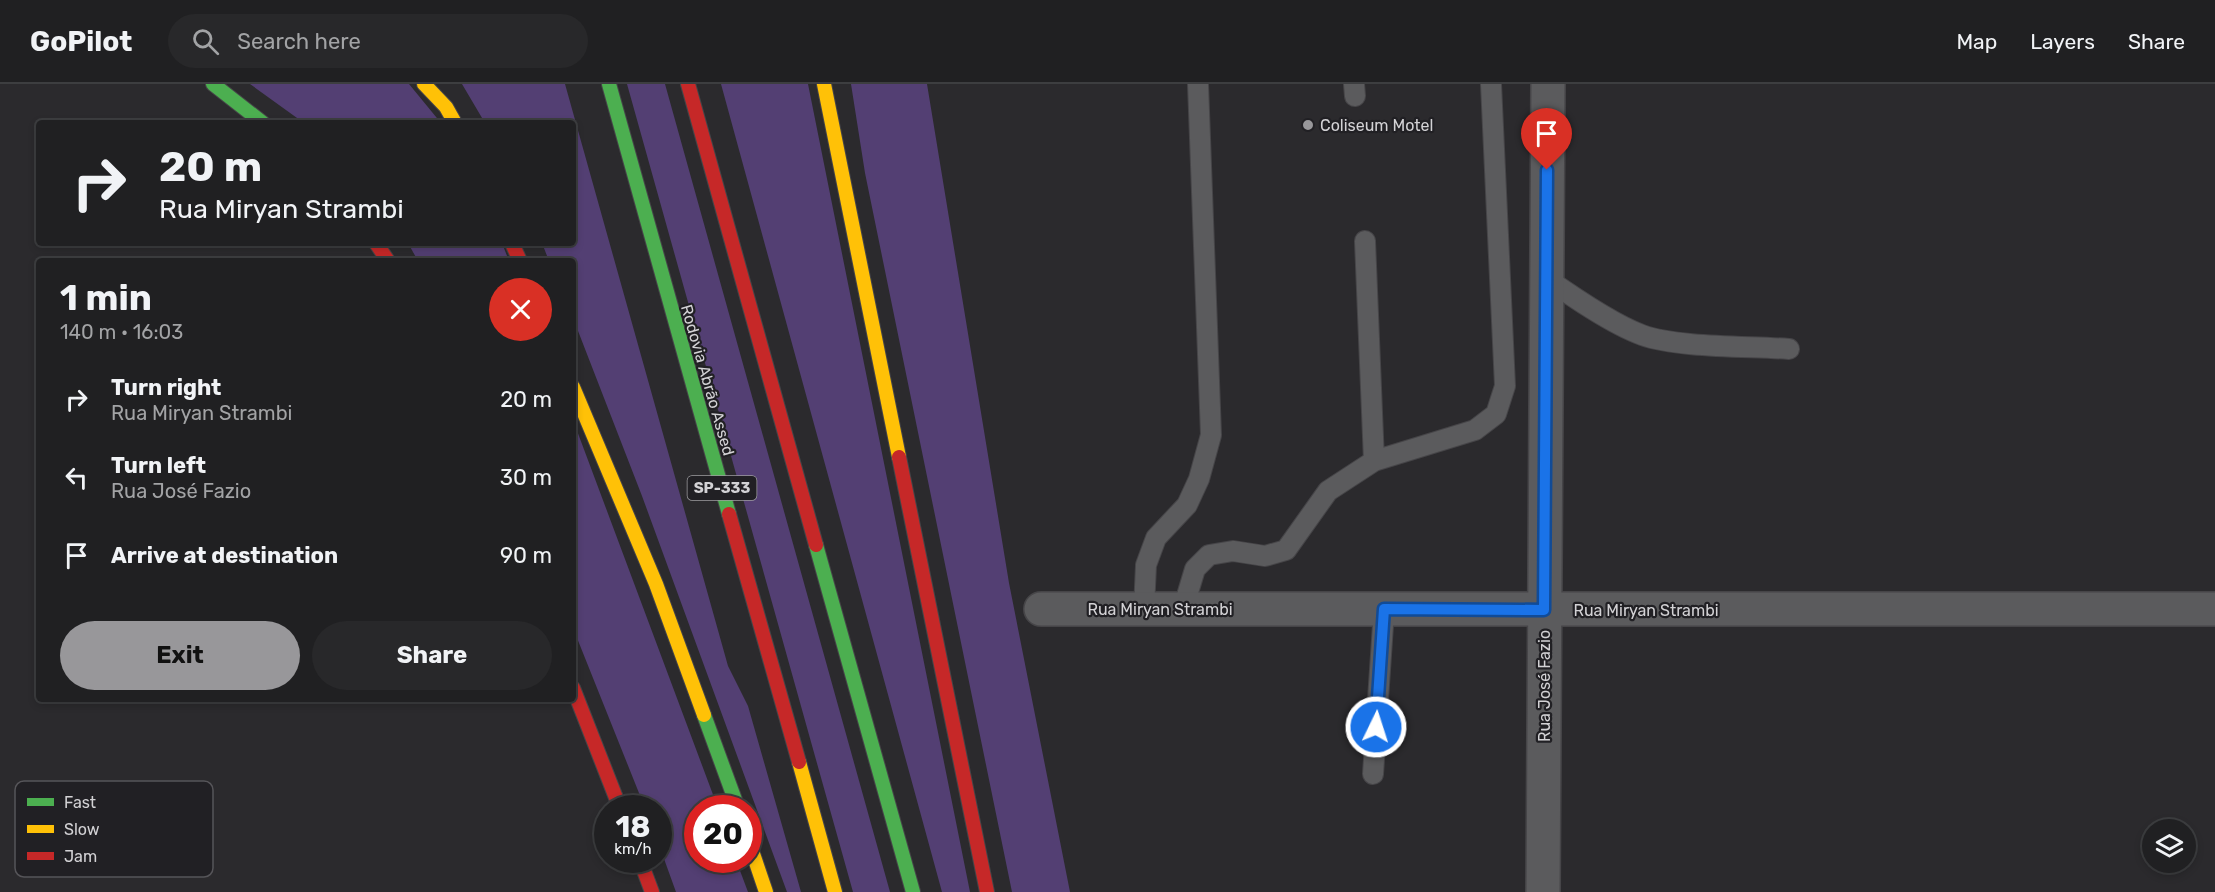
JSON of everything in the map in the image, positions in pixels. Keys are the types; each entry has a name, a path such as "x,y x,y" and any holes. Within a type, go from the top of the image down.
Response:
{"main road":[{"path":"213,84 259,120"},
{"path":"424,84 446,107 453,120"},
{"name":"Rodovia Abrão Assed","path":"609,84 834,892"},
{"path":"688,84 913,892"},
{"path":"824,84 987,892"},
{"path":"576,394 656,584 733,795"},
{"path":"576,696 615,795"},
{"path":"645,873 652,892"},
{"path":"759,873 766,892"}],"street":[{"name":"Rua José Fazio","path":"1543,892 1548,84"},
{"name":"Rua Miryan Strambi","path":"1041,609 2215,609"}],"lane":[{"path":"1144,609 1146,565 1156,538 1187,505 1199,479 1211,435 1198,84"},
{"path":"1183,609 1195,569 1209,555 1233,551 1265,556 1286,550 1328,491 1374,460 1475,430 1496,414 1505,386 1491,84"},
{"path":"1365,241 1374,460"},
{"path":"1546,278 1577,300 1641,335 1666,341 1789,349"},
{"path":"1373,774 1384,609"}],"shaded area":[{"path":"250,84 409,84 439,120 300,120"},
{"path":"462,84 565,84 575,120 483,120"},
{"path":"627,84 665,84 890,892 853,892"},
{"path":"721,84 808,84 970,892 942,892"},
{"path":"851,84 927,84 1009,583 1070,892 1012,892 865,173"},
{"path":"576,123 728,666 748,706 801,892 787,892 762,824 762,795 751,795 642,496 576,326 576,258 548,258 543,246 576,246"},
{"path":"410,246 503,246 508,258 416,258"},
{"path":"576,428 713,795 684,795 684,873 741,873 748,892 676,892 669,873 672,873 672,795 640,795 576,636"}],"traffic: fast":[{"path":"213,84 259,120"},
{"path":"609,84 729,514"},
{"path":"816,545 913,892"},
{"path":"704,715 733,795"}],"traffic: slow":[{"path":"424,84 446,107 453,120"},
{"path":"824,84 899,457"},
{"path":"576,394 656,584 704,715"},
{"path":"799,762 835,892"},
{"path":"760,873 766,892"}],"traffic: jam":[{"path":"688,84 816,545"},
{"path":"378,246 386,258"},
{"path":"513,246 519,258"},
{"path":"899,457 987,892"},
{"path":"729,514 799,762"},
{"path":"576,696 615,795"},
{"path":"645,873 652,892"}],"place":[{"name":"Coliseum Motel","path":"1308,125"}],"route":[{"path":"1376,727 1384,609 1544,610 1547,170"}]}
